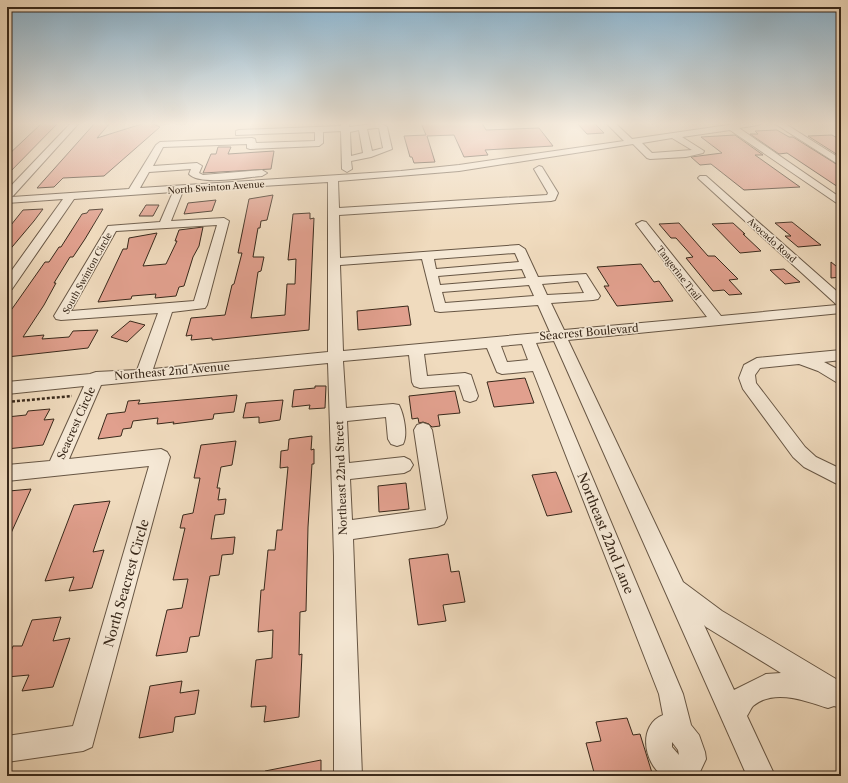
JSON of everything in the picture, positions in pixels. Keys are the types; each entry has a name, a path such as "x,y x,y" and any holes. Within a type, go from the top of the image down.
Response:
{"street":[{"path":"7,196 41,160"},
{"path":"132,193 152,160"},
{"path":"347,160 348,178"},
{"name":"North Swinton Avenue","path":"7,200 348,178 435,171 513,160"},
{"path":"654,160 658,164 675,163 671,160"},
{"path":"778,160 841,203"},
{"path":"334,212 541,200 551,198 553,193 549,184 539,181 536,175 539,169"},
{"path":"144,173 194,174 202,178 275,173 274,183"},
{"name":"Avocado Road","path":"703,178 841,302"},
{"name":"Northeast 22nd Street","path":"333,179 348,776"},
{"path":"143,374 166,308 200,305 224,221 164,225 179,190"},
{"path":"7,286 71,196"},
{"name":"Tangerine Trail","path":"642,224 717,320"},
{"name":"South Swinton Circle","path":"164,225 112,228 61,316 166,308"},
{"path":"335,262 519,249 560,335 761,776"},
{"path":"427,255 440,308 593,296 582,277 436,290"},
{"path":"431,273 527,265"},
{"name":"Seacrest Boulevard","path":"337,356 841,309"},
{"name":"Northeast 22nd Lane","path":"527,338 671,694 680,730"},
{"path":"492,341 502,368 538,365"},
{"path":"415,349 419,362 420,382 465,379 470,396"},
{"path":"841,355 758,363 751,366 747,371 746,378 749,385 799,452 810,462 841,478"},
{"name":"Northeast 2nd Avenue","path":"7,388 96,378 337,356"},
{"path":"793,360 823,367 841,379"},
{"name":"Seacrest Circle","path":"56,468 96,378"},
{"path":"339,415 393,410 397,439"},
{"path":"343,531 437,518 423,430"},
{"name":"North Seacrest Circle","path":"8,751 83,738 161,457 56,468"},
{"path":"341,472 404,465"},
{"path":"7,473 56,468"},
{"path":"675,588 714,619 841,696"},
{"path":"733,716 744,697 766,686 793,684 841,700"}],"path":[{"path":"7,402 89,394"}],"building":[{"path":"7,160 22,160 7,175"},
{"path":"62,160 123,160 104,176 63,178 54,187 37,188"},
{"path":"209,160 273,160 271,169 203,173"},
{"path":"413,160 434,160 435,162 414,163"},
{"path":"694,160 761,160 800,187 744,190 711,164 700,165"},
{"path":"797,160 829,160 841,167 841,189"},
{"path":"273,195 267,220 261,221 260,228 258,228 253,257 264,257 261,271 258,272 251,318 285,315 287,284 295,284 296,259 288,260 293,214 310,213 310,219 314,218 309,330 212,340 212,338 191,340 192,335 186,336 191,318 225,315 242,253 238,253 249,199"},
{"path":"216,200 212,211 184,214 188,203"},
{"path":"146,205 159,205 153,216 139,216"},
{"path":"43,209 7,253 7,230 23,210"},
{"path":"103,209 73,257 70,257 54,283 56,283 44,305 23,337 44,335 42,339 69,337 73,331 98,330 88,348 7,357 7,316 45,262 49,262 59,247 61,247 82,214 87,213 89,210"},
{"path":"792,222 821,245 798,247 785,236 791,236 775,223"},
{"path":"679,223 708,256 715,256 738,279 729,280 742,294 729,295 724,290 713,291 686,258 693,257 676,238 671,238 659,224"},
{"path":"733,223 761,251 740,253 712,224"},
{"path":"203,227 199,246 193,257 184,286 179,287 176,296 155,298 156,294 132,296 131,299 98,302 123,249 127,249 129,238 157,233 143,266 166,264 177,241 175,241 179,230"},
{"path":"831,262 841,270 841,277 831,278"},
{"path":"641,264 654,282 659,281 673,301 617,306 604,286 609,286 597,267"},
{"path":"784,269 800,282 785,284 770,270"},
{"path":"408,306 411,325 358,330 357,311"},
{"path":"130,321 145,325 127,342 111,337"},
{"path":"525,378 534,403 494,407 487,382"},
{"path":"315,386 326,386 325,408 309,409 310,405 292,407 294,390 315,388"},
{"path":"455,391 460,413 438,415 440,426 432,427 423,422 419,423 418,418 412,419 409,396"},
{"path":"237,395 234,412 214,414 213,419 173,424 174,422 157,424 158,418 133,421 131,428 123,429 121,436 98,439 107,414 125,412 128,401 140,400 138,404"},
{"path":"283,400 280,420 259,423 259,417 243,418 246,403"},
{"path":"50,409 44,420 54,419 43,445 7,449 7,417 26,415 28,411"},
{"path":"312,436 311,450 314,449 314,464 312,464 308,527 306,611 300,612 299,655 302,654 299,717 264,722 266,706 251,707 256,660 272,658 273,630 258,632 261,590 264,590 268,550 275,550 277,530 282,530 288,467 280,468 281,451 288,450 289,439"},
{"path":"236,441 232,465 221,467 217,488 220,488 218,500 226,499 224,514 215,515 211,539 235,537 233,554 222,555 219,575 210,576 199,636 190,637 187,652 156,656 167,610 182,608 188,579 173,580 185,528 180,528 183,515 193,513 200,478 194,478 201,445"},
{"path":"556,472 572,512 547,516 532,475"},
{"path":"406,483 409,509 379,512 378,486"},
{"path":"31,489 7,542 7,495 9,491"},
{"path":"110,501 93,552 104,550 92,588 69,591 74,577 45,581 74,505"},
{"path":"448,554 451,572 459,571 465,602 443,605 446,621 418,625 409,559"},
{"path":"61,617 53,641 70,638 53,687 22,691 29,675 7,677 7,662 13,646 22,646 32,620"},
{"path":"182,681 180,693 199,690 195,714 175,717 173,732 139,738 150,686"},
{"path":"627,718 633,735 640,734 653,776 595,776 586,743 601,741 596,722"},
{"path":"321,760 321,776 265,776 265,771"}]}
